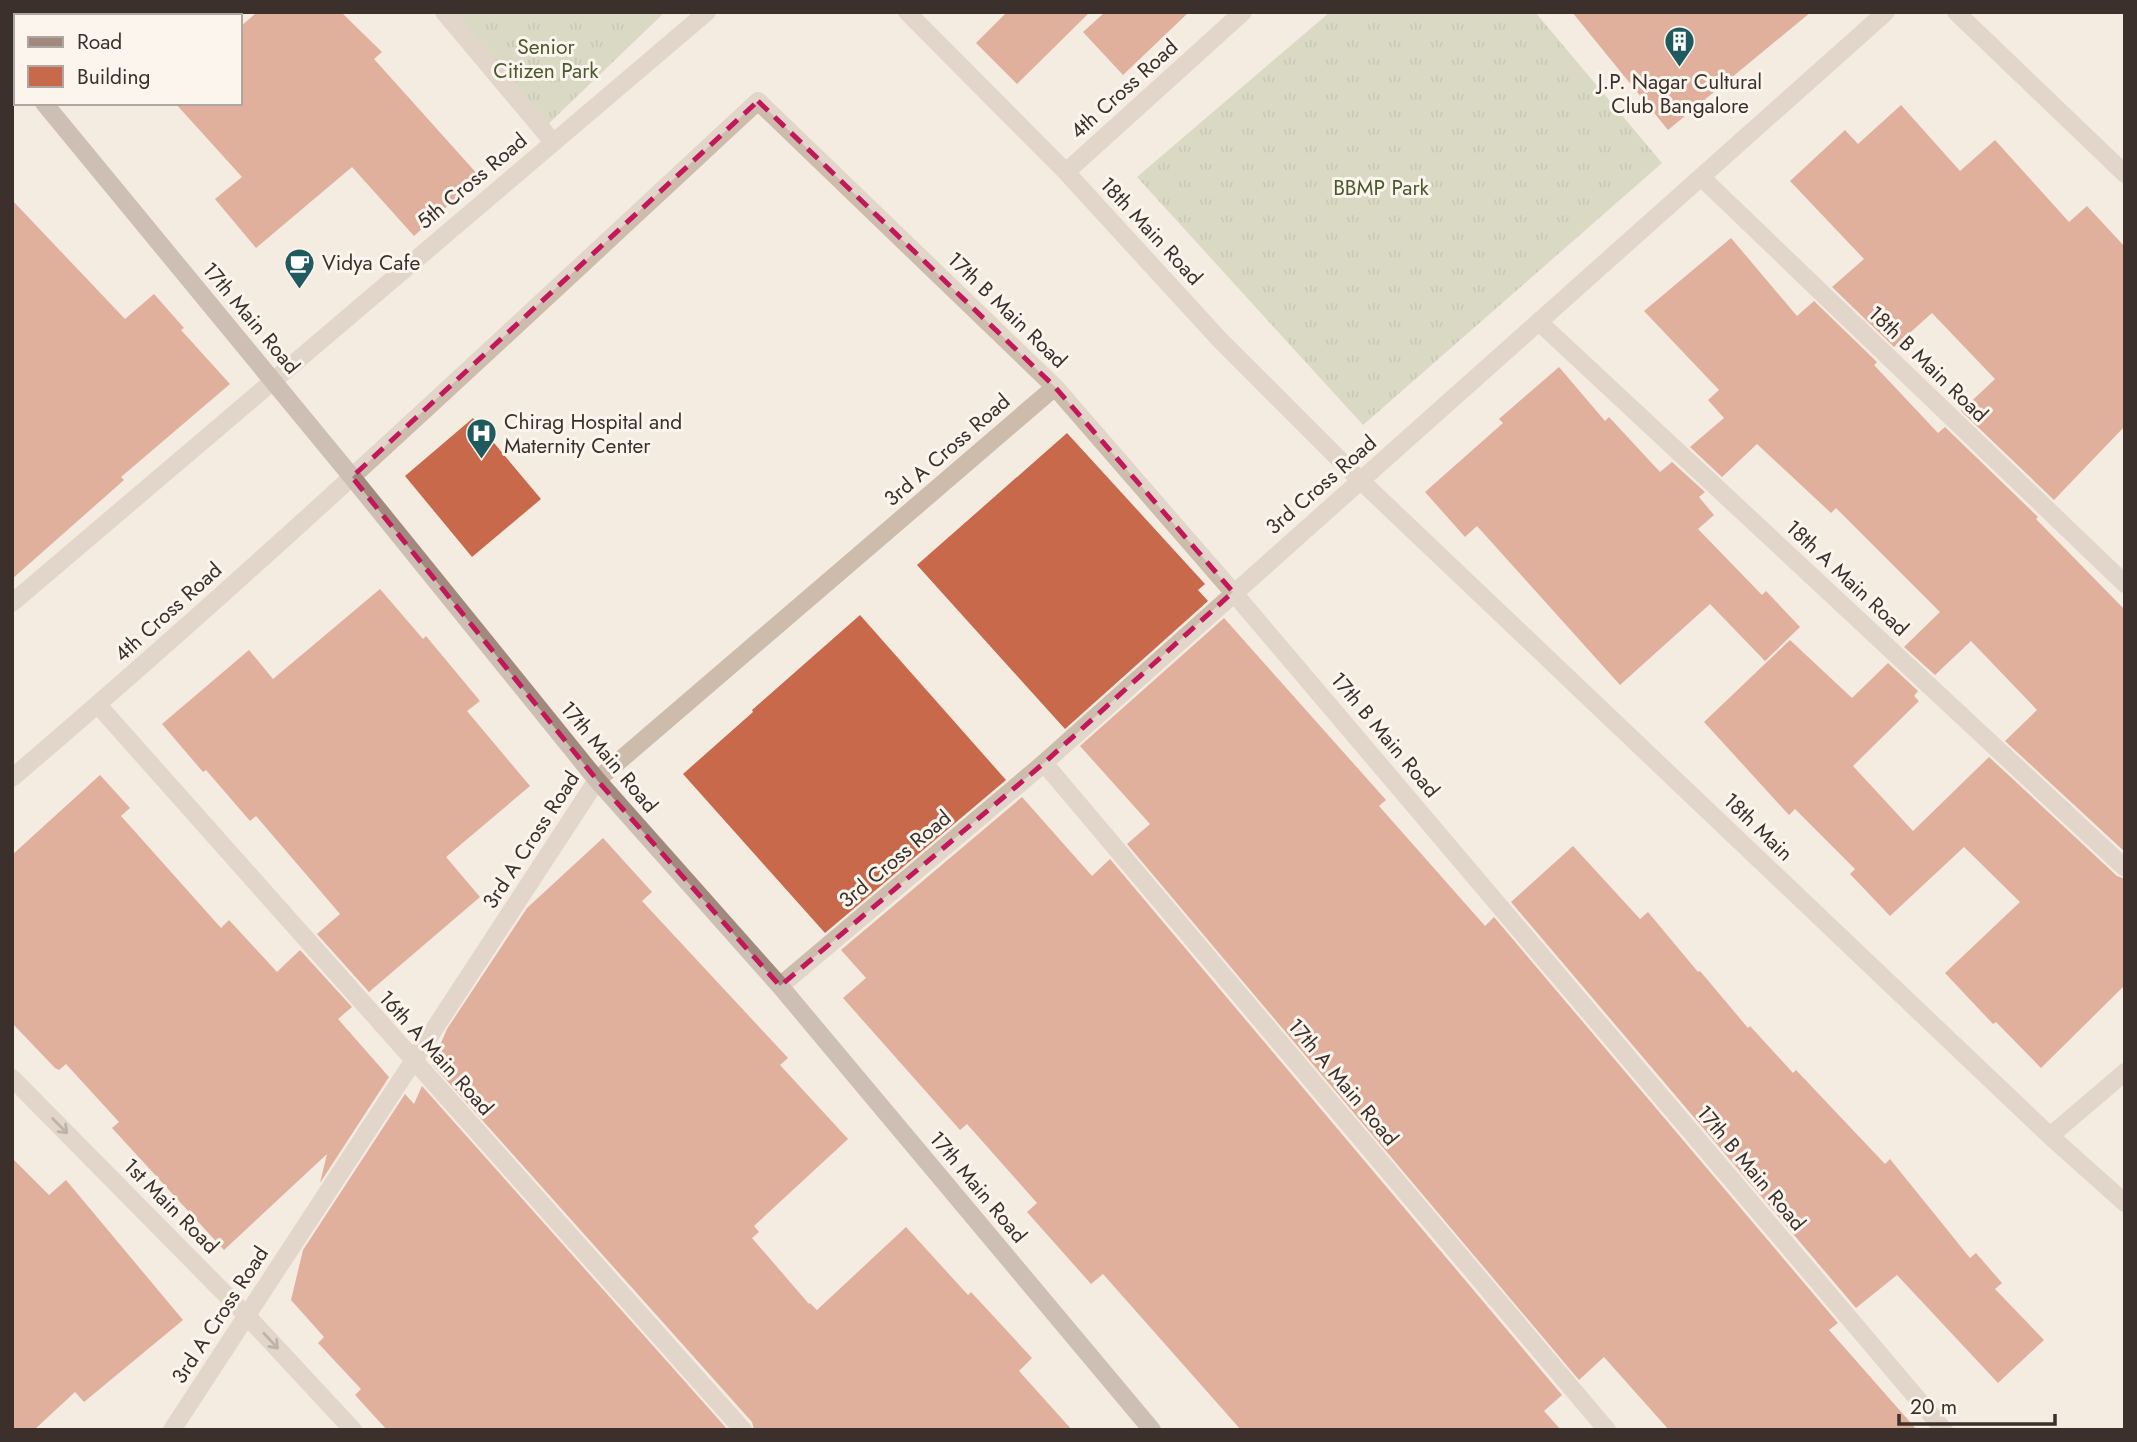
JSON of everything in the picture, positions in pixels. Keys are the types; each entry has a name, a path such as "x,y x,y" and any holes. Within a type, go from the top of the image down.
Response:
{"street":[{"path":"444,12 553,142"},
{"name":"5th Cross Road","path":"12,603 707,12"},
{"name":"18th Main Road","path":"907,12 1066,172 1220,340 1361,481"},
{"name":"4th Cross Road","path":"1066,172 1243,12"},
{"name":"3rd Cross Road","path":"779,986 1044,763 1886,12"},
{"path":"1956,12 2125,174"},
{"name":"4th Cross Road","path":"12,778 98,705 352,477 758,101"},
{"name":"17th B Main Road","path":"758,101 1055,387 1233,592 1944,1430"},
{"name":"17th Main Road","path":"46,105 597,780 779,986 1152,1430"},
{"name":"18th B Main Road","path":"1701,177 2125,584"},
{"name":"18th A Main Road","path":"1539,322 2125,868"},
{"name":"3rd A Cross Road","path":"172,1430 597,780 1055,387"},
{"name":"18th Main","path":"1361,481 2050,1136 2125,1203"},
{"name":"16th A Main Road","path":"98,705 743,1430"},
{"name":"17th A Main Road","path":"1044,763 1607,1430"},
{"path":"2050,1136 2125,1072"},
{"name":"1st Main Road","path":"12,1078 247,1316 353,1430"}],"highlighted area":[{"path":"758,101 1055,387 1233,592 1044,763 780,986 597,780 352,477"}],"green space":[{"name":"Senior Citizen Park","path":"436,12 665,12 545,127"},
{"name":"BBMP Park","path":"1330,12 1535,12 1662,163 1363,425 1137,177"}],"building":[{"path":"257,12 341,12 382,52 374,59 480,177 414,236 352,167 256,248 215,199 242,177 177,105 242,105 242,25"},
{"path":"1007,12 1090,12 1017,84 976,43"},
{"path":"1105,12 1189,12 1123,75 1083,32"},
{"name":"J.P. Nagar Cultural Club Bangalore","path":"1572,12 1811,12 1668,130"},
{"path":"1901,105 1960,171 1995,140 2069,222 2087,206 2125,247 2125,426 2054,500 1961,411 1995,379 1932,313 1894,347 1832,287 1864,259 1790,181 1845,130 1858,144"},
{"path":"12,200 125,319 154,294 184,328 181,330 230,384 121,477 124,480 12,579"},
{"path":"1731,238 1797,316 1814,301 1877,362 1874,365 1938,433 1945,427 2038,517 2036,519 2125,610 2125,852 2005,741 2037,710 1971,641 1935,675 1904,647 1940,612 1836,508 1831,513 1757,444 1722,477 1690,447 1724,418 1708,400 1719,390 1644,311"},
{"path":"1559,367 1605,421 1609,417 1660,472 1672,462 1705,492 1699,497 1714,515 1698,529 1762,595 1766,591 1800,627 1765,661 1710,604 1620,685 1477,526 1465,537 1425,492 1503,423 1499,419"},
{"path":"473,418 541,499 472,557 405,476"},
{"path":"1067,433 1205,584 1198,590 1208,601 1065,729 917,565"},
{"path":"380,589 423,639 426,636 480,701 467,711 530,786 446,857 480,897 369,992 317,934 340,914 256,816 250,821 162,724 249,650 273,679"},
{"path":"860,615 1006,780 825,933 683,774"},
{"path":"1224,618 1386,800 1379,806 1485,926 1494,917 1838,1323 1829,1330 1917,1430 1669,1430 1604,1357 1579,1380 1127,844 1150,824 1080,746"},
{"path":"1790,640 1852,698 1888,663 1918,691 1914,696 1919,701 1853,766 1913,831 1989,757 2117,876 2125,879 2125,985 2041,1068 1996,1022 1993,1024 1945,973 2020,902 1964,847 1890,916 1850,874 1855,869 1795,809 1789,815 1704,722"},
{"path":"100,775 130,808 121,816 221,928 229,920 277,972 300,950 352,1007 338,1019 389,1077 320,1183 327,1154 224,1250 112,1128 119,1122 66,1064 59,1070 55,1068 12,1023 12,855"},
{"path":"1022,797 1092,876 1110,859 1562,1395 1544,1411 1561,1430 1241,1430 1103,1274 1091,1284 1027,1212 1037,1203 967,1124 960,1130 843,998 866,978 841,950"},
{"path":"603,838 652,892 642,901 788,1058 780,1065 848,1139 754,1226 759,1232 752,1238 817,1310 906,1227 968,1295 971,1292 1032,1358 1019,1371 1072,1430 754,1430 752,1422 432,1064 447,1029 527,908"},
{"path":"1573,846 1640,919 1648,912 1748,1028 1750,1026 1793,1073 1796,1070 1885,1164 1890,1159 1970,1258 1976,1253 2002,1283 1995,1289 2044,1340 1998,1383 1897,1275 1856,1308 1511,902"},
{"path":"422,1086 728,1430 387,1430 355,1395 361,1389 318,1343 324,1337 291,1300 303,1250 405,1094 414,1104"},
{"path":"12,1158 49,1195 66,1180 183,1320 84,1402 75,1392 34,1430 12,1430"}],"place":[{"name":"J.P. Nagar Cultural Club Bangalore","path":"1680,69"},
{"name":"Vidya Cafe","path":"299,290"},
{"name":"Chirag Hospital and Maternity Center","path":"481,461"}]}
